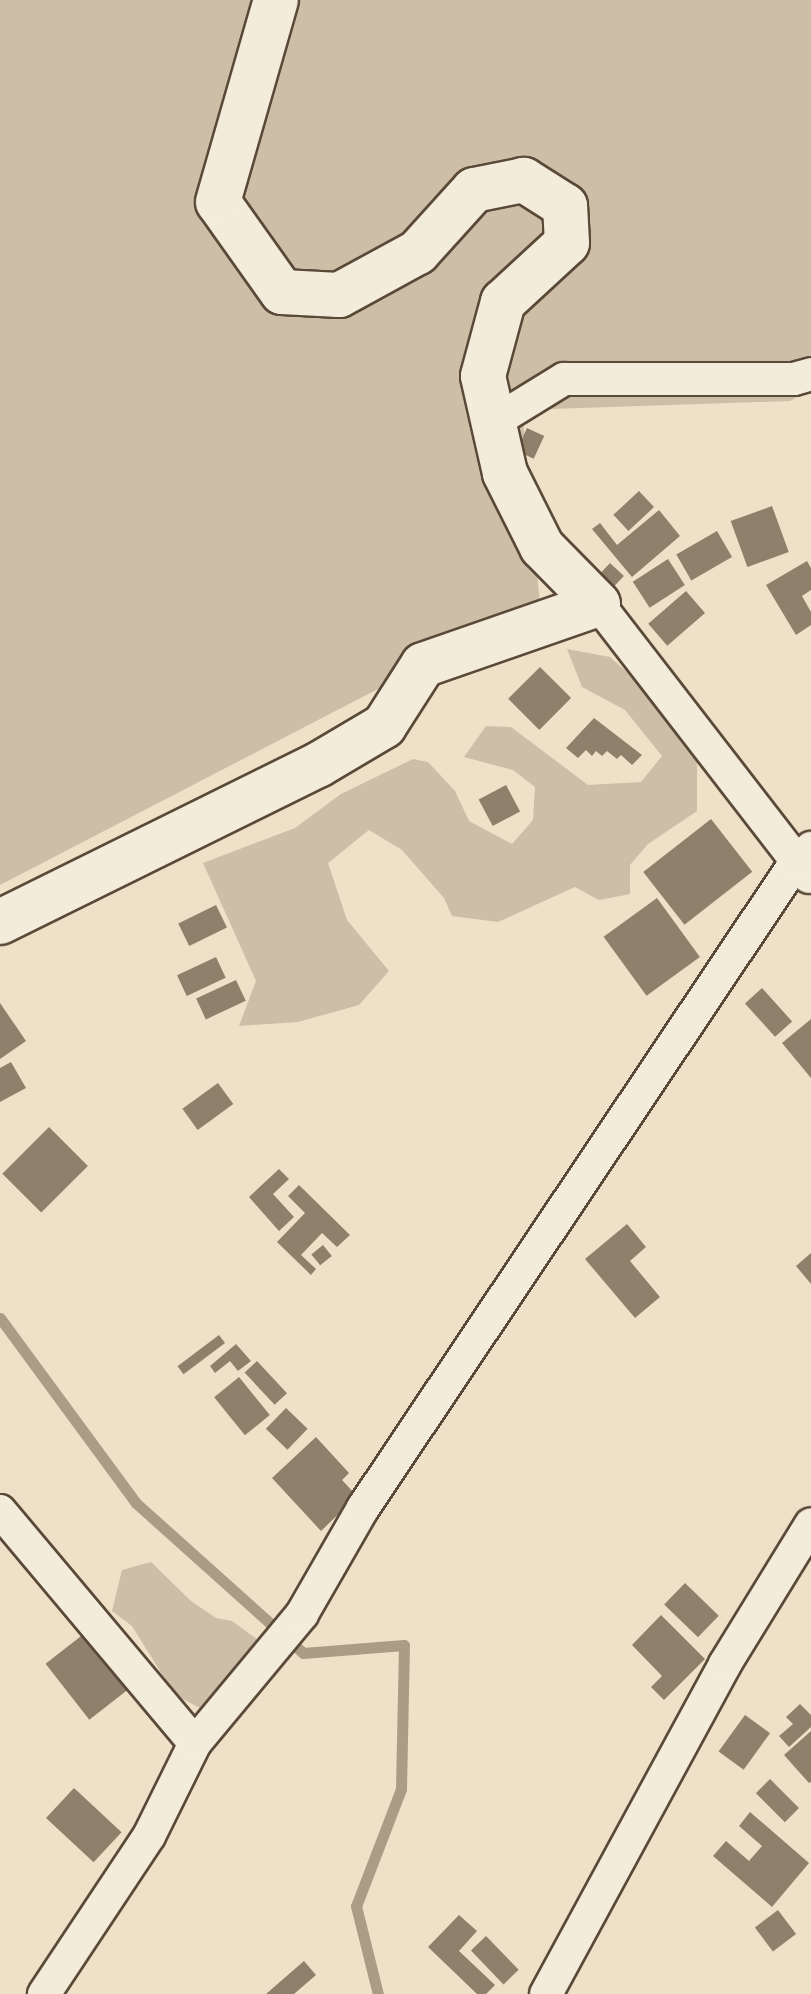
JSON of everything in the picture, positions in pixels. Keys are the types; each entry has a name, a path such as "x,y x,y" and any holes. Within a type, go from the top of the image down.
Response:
{"street":[{"path":"44,1994 149,1836 195,1743 302,1614 363,1508 806,863 598,604 542,547 505,473 483,376 503,302 567,243 565,206 524,180 474,190 418,252 339,295 282,292 218,202 276,0"},
{"path":"494,422 564,379 779,379 811,374"},
{"path":"0,922 318,765 384,726 423,665 598,604"},
{"path":"0,1511 195,1743"},
{"path":"546,1994 725,1664 811,1524"}],"shaded area":[{"path":"0,0 811,0 811,390 790,401 522,410 540,605 0,885"},
{"path":"567,649 610,657 682,721 697,760 697,811 648,844 630,865 630,894 599,900 575,887 498,922 452,916 444,898 402,850 369,830 328,863 347,920 389,971 359,1005 298,1022 239,1026 256,981 203,863 295,828 341,794 413,759 428,762 455,791 469,821 512,844 533,820 535,787 513,770 464,757 486,726 511,727 588,785 641,782 662,756 625,710 582,687"},
{"path":"151,1562 191,1601 216,1618 232,1621 261,1642 200,1708 175,1695 132,1626 112,1611 122,1570"}],"building":[{"path":"527,428 544,436 534,459 516,451"},
{"path":"639,491 654,507 628,531 613,515"},
{"path":"772,506 789,552 747,567 731,521"},
{"path":"659,510 680,536 632,577 592,529 600,523 617,545"},
{"path":"717,531 732,557 691,580 676,554"},
{"path":"668,559 685,585 650,608 633,582"},
{"path":"807,561 811,568 811,590 802,596 811,612 811,625 796,635 766,585"},
{"path":"610,563 624,576 610,591 596,578"},
{"path":"686,591 705,613 667,646 648,624"},
{"path":"540,667 571,698 539,730 508,699"},
{"path":"594,718 642,755 632,765 621,755 617,759 607,751 602,756 596,751 592,756 586,750 578,758 566,748"},
{"path":"506,785 520,811 493,826 479,800"},
{"path":"711,819 752,872 684,925 643,872"},
{"path":"657,898 700,957 647,996 604,937"},
{"path":"216,905 227,927 189,946 178,923"},
{"path":"216,957 226,978 187,996 177,975"},
{"path":"236,980 246,1001 206,1019 196,999"},
{"path":"762,988 792,1021 775,1037 745,1003"},
{"path":"0,1003 26,1041 0,1059"},
{"path":"811,1019 811,1078 782,1043"},
{"path":"11,1062 26,1088 0,1102 0,1068"},
{"path":"218,1083 233,1104 198,1130 182,1109"},
{"path":"49,1127 88,1166 41,1213 2,1174"},
{"path":"279,1169 289,1179 273,1194 294,1217 279,1231 249,1197"},
{"path":"299,1185 350,1235 337,1247 322,1233 301,1255 316,1269 311,1275 277,1242 305,1213 288,1196"},
{"path":"627,1224 646,1247 630,1261 660,1297 635,1318 585,1259"},
{"path":"323,1245 332,1256 320,1265 311,1254"},
{"path":"811,1253 811,1284 796,1266"},
{"path":"219,1335 225,1343 183,1374 177,1366"},
{"path":"236,1344 251,1361 238,1371 230,1361 215,1373 210,1366"},
{"path":"257,1361 287,1393 275,1405 245,1373"},
{"path":"239,1377 270,1415 245,1435 214,1397"},
{"path":"286,1408 308,1429 287,1450 266,1429"},
{"path":"316,1437 349,1473 342,1480 357,1496 321,1531 272,1478"},
{"path":"685,1583 719,1616 698,1637 664,1605"},
{"path":"661,1615 705,1659 664,1700 651,1687 662,1676 632,1645"},
{"path":"85,1633 129,1689 89,1720 46,1664"},
{"path":"800,1704 811,1715 811,1727 789,1747 779,1736 793,1724 786,1717"},
{"path":"745,1715 770,1733 744,1770 719,1751"},
{"path":"811,1731 811,1782 809,1783 784,1755"},
{"path":"770,1779 799,1808 785,1822 756,1793"},
{"path":"74,1788 122,1832 94,1862 46,1818"},
{"path":"750,1812 809,1863 772,1907 713,1856 726,1841 749,1861 762,1846 739,1826"},
{"path":"778,1910 796,1934 773,1951 755,1927"},
{"path":"459,1915 477,1931 459,1951 495,1985 486,1994 477,1994 428,1947"},
{"path":"486,1936 519,1970 504,1984 471,1951"},
{"path":"304,1961 316,1975 294,1994 266,1994"}],"waterway":[{"path":"0,1318 136,1503 303,1653 404,1645 401,1789 356,1906 378,1994"}]}
